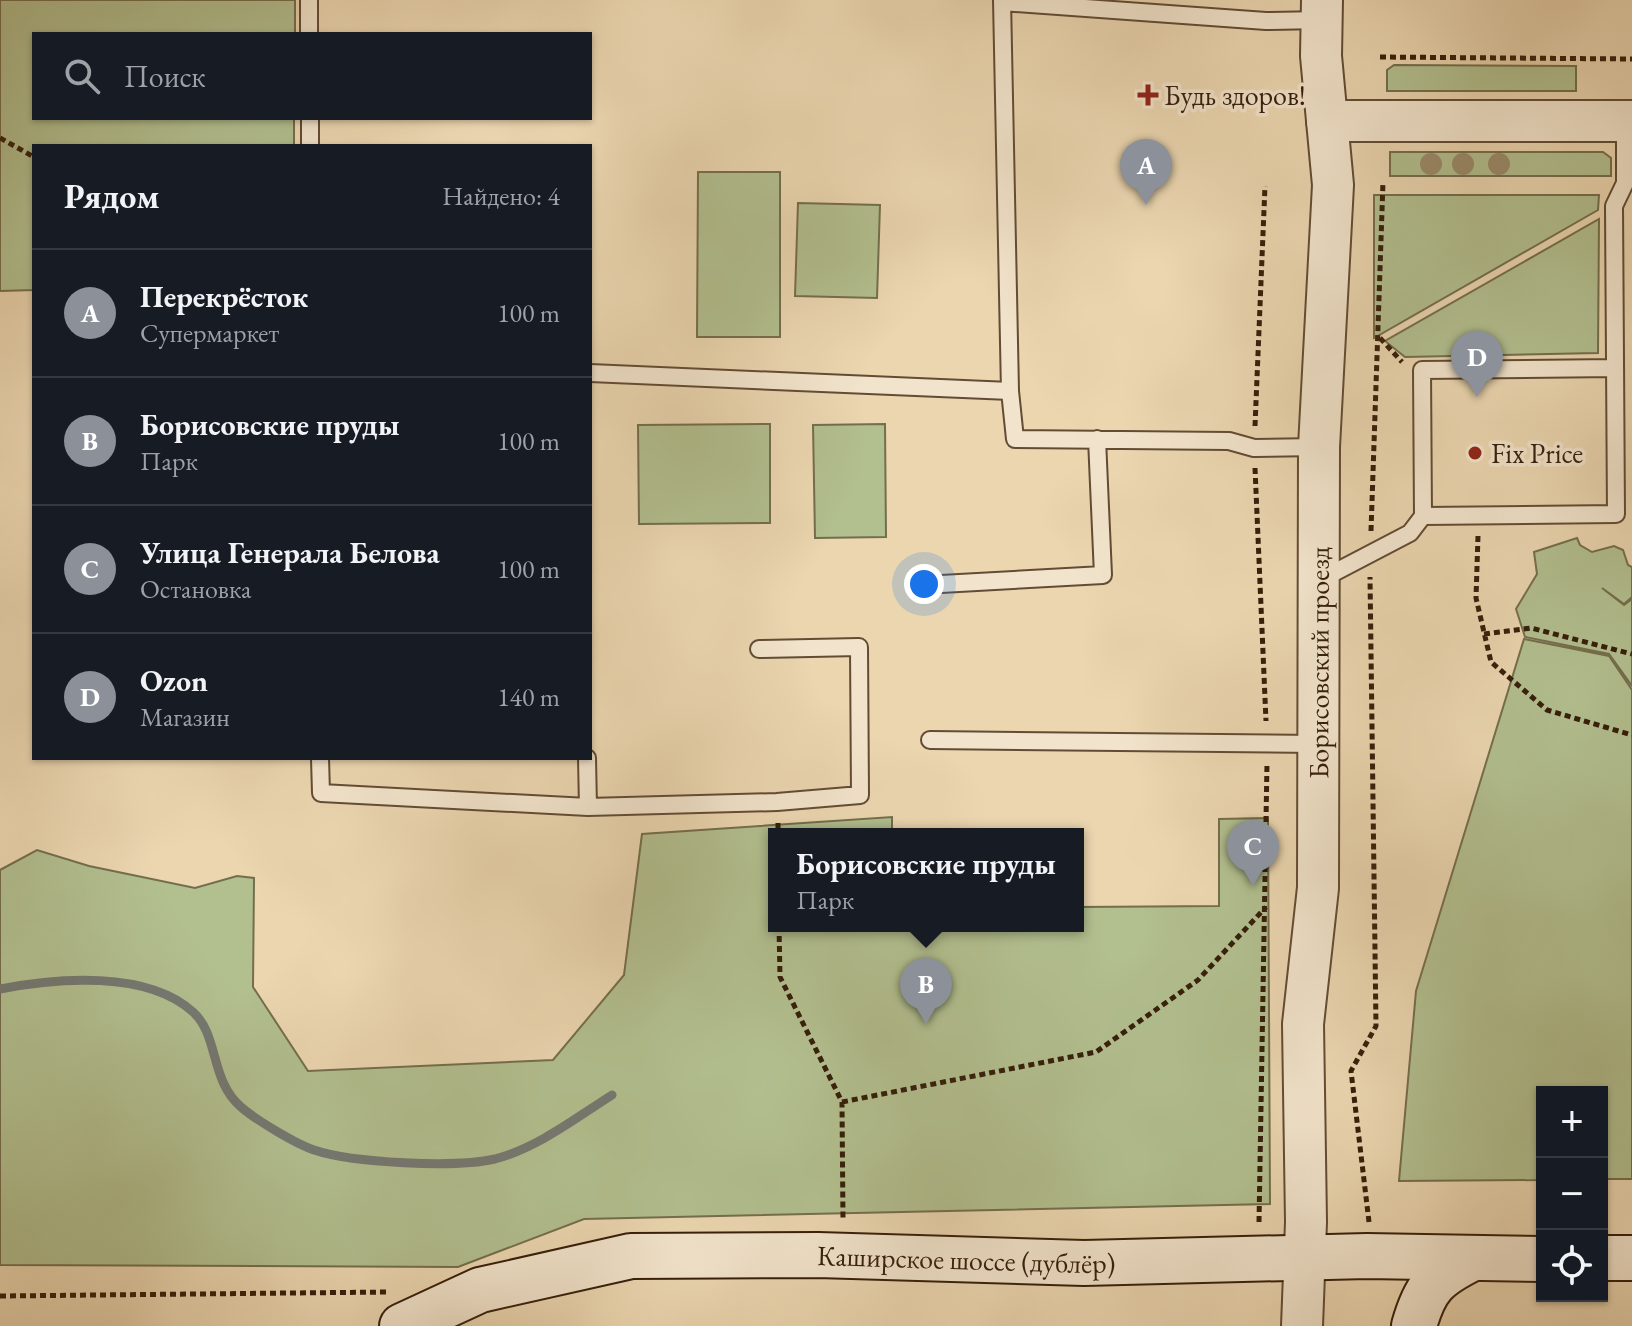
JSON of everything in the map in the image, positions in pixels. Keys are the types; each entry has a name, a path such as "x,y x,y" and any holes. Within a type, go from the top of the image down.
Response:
{"main road":[{"name":"Каширское шоссе (дублёр)","path":"398,1309 631,1256 818,1255 1084,1263 1305,1258 1536,1259"},
{"path":"1608,1258 1632,1258"},
{"path":"1414,1326 1420,1304 1437,1275 1471,1259"}],"street":[{"name":"Борисовский проезд","path":"1302,1326 1305,1258 1303,1024 1318,888 1319,447 1333,185 1322,10"},
{"path":"1327,121 1629,121"}],"lane":[{"path":"309,0 309,32"},
{"path":"1319,447 1254,448 1229,441 1015,439 1010,391 1002,1 1266,21 1322,10"},
{"path":"310,120 310,144"},
{"path":"1423,516 1616,514 1614,206 1625,183 1629,121"},
{"path":"1319,580 1410,533 1423,516 1422,370 1615,368"},
{"path":"592,373 1010,391"},
{"path":"923,585 1103,575 1097,439"},
{"path":"320,760 321,793 588,807 777,802 860,795 859,647 759,649"},
{"path":"930,740 1319,744"},
{"path":"587,760 588,807"}],"path":[{"path":"1380,57 1632,59"},
{"path":"0,138 32,156"},
{"path":"1368,1222 1351,1071 1376,1026 1370,556 1380,338 1383,182"},
{"path":"1259,1222 1267,743 1254,448 1265,186"},
{"path":"1380,338 1401,361 1422,370"},
{"path":"1478,515 1476,598 1491,662 1547,710 1632,735"},
{"path":"1484,634 1531,628 1632,654"},
{"path":"842,1102 1096,1052 1198,980 1266,907"},
{"path":"779,932 780,977 842,1102 843,1230"},
{"path":"0,1296 398,1309"}],"green space":[{"path":"0,0 295,0 295,32 32,32 32,120 294,120 294,144 32,144 32,290 0,291"},
{"path":"1394,65 1576,66 1576,91 1387,91 1387,70"},
{"path":"1390,152 1603,152 1611,158 1611,176 1390,176"},
{"path":"698,172 780,172 780,337 697,337"},
{"path":"1374,195 1599,195 1598,210 1374,338"},
{"path":"798,203 880,205 877,298 795,296"},
{"path":"1599,219 1598,353 1405,357 1385,341"},
{"path":"770,424 770,523 639,524 638,425"},
{"path":"885,424 886,537 815,538 813,425"},
{"path":"1577,538 1580,545 1592,552 1614,546 1623,550 1628,565 1632,567 1632,597 1624,604 1602,588 1624,605 1632,599 1632,686 1609,654 1525,637 1516,609 1537,574 1534,552"},
{"path":"1524,639 1609,656 1632,690 1632,1179 1608,1179 1608,1086 1536,1086 1536,1180 1399,1181 1416,991"},
{"path":"892,817 892,828 768,828 768,932 1084,932 1084,907 1219,906 1219,819 1268,818 1270,1204 584,1219 458,1267 0,1265 0,870 37,850 89,866 195,888 237,876 254,878 253,987 308,1071 553,1060 624,975 642,834"}],"waterway":[{"path":"0,989 47,982 100,981 151,989 174,999 193,1012 201,1022 224,1084 241,1107 297,1143 353,1158 430,1164 495,1159 541,1140 612,1095"}],"place":[{"name":"Будь здоров!","path":"1148,95"},
{"name":"Перекрёсток","path":"1146,205"},
{"name":"Ozon","path":"1477,397"},
{"name":"Fix Price","path":"1475,453"},
{"name":"Улица Генерала Белова","path":"1253,886"},
{"name":"Борисовские пруды","path":"926,1024"}]}
